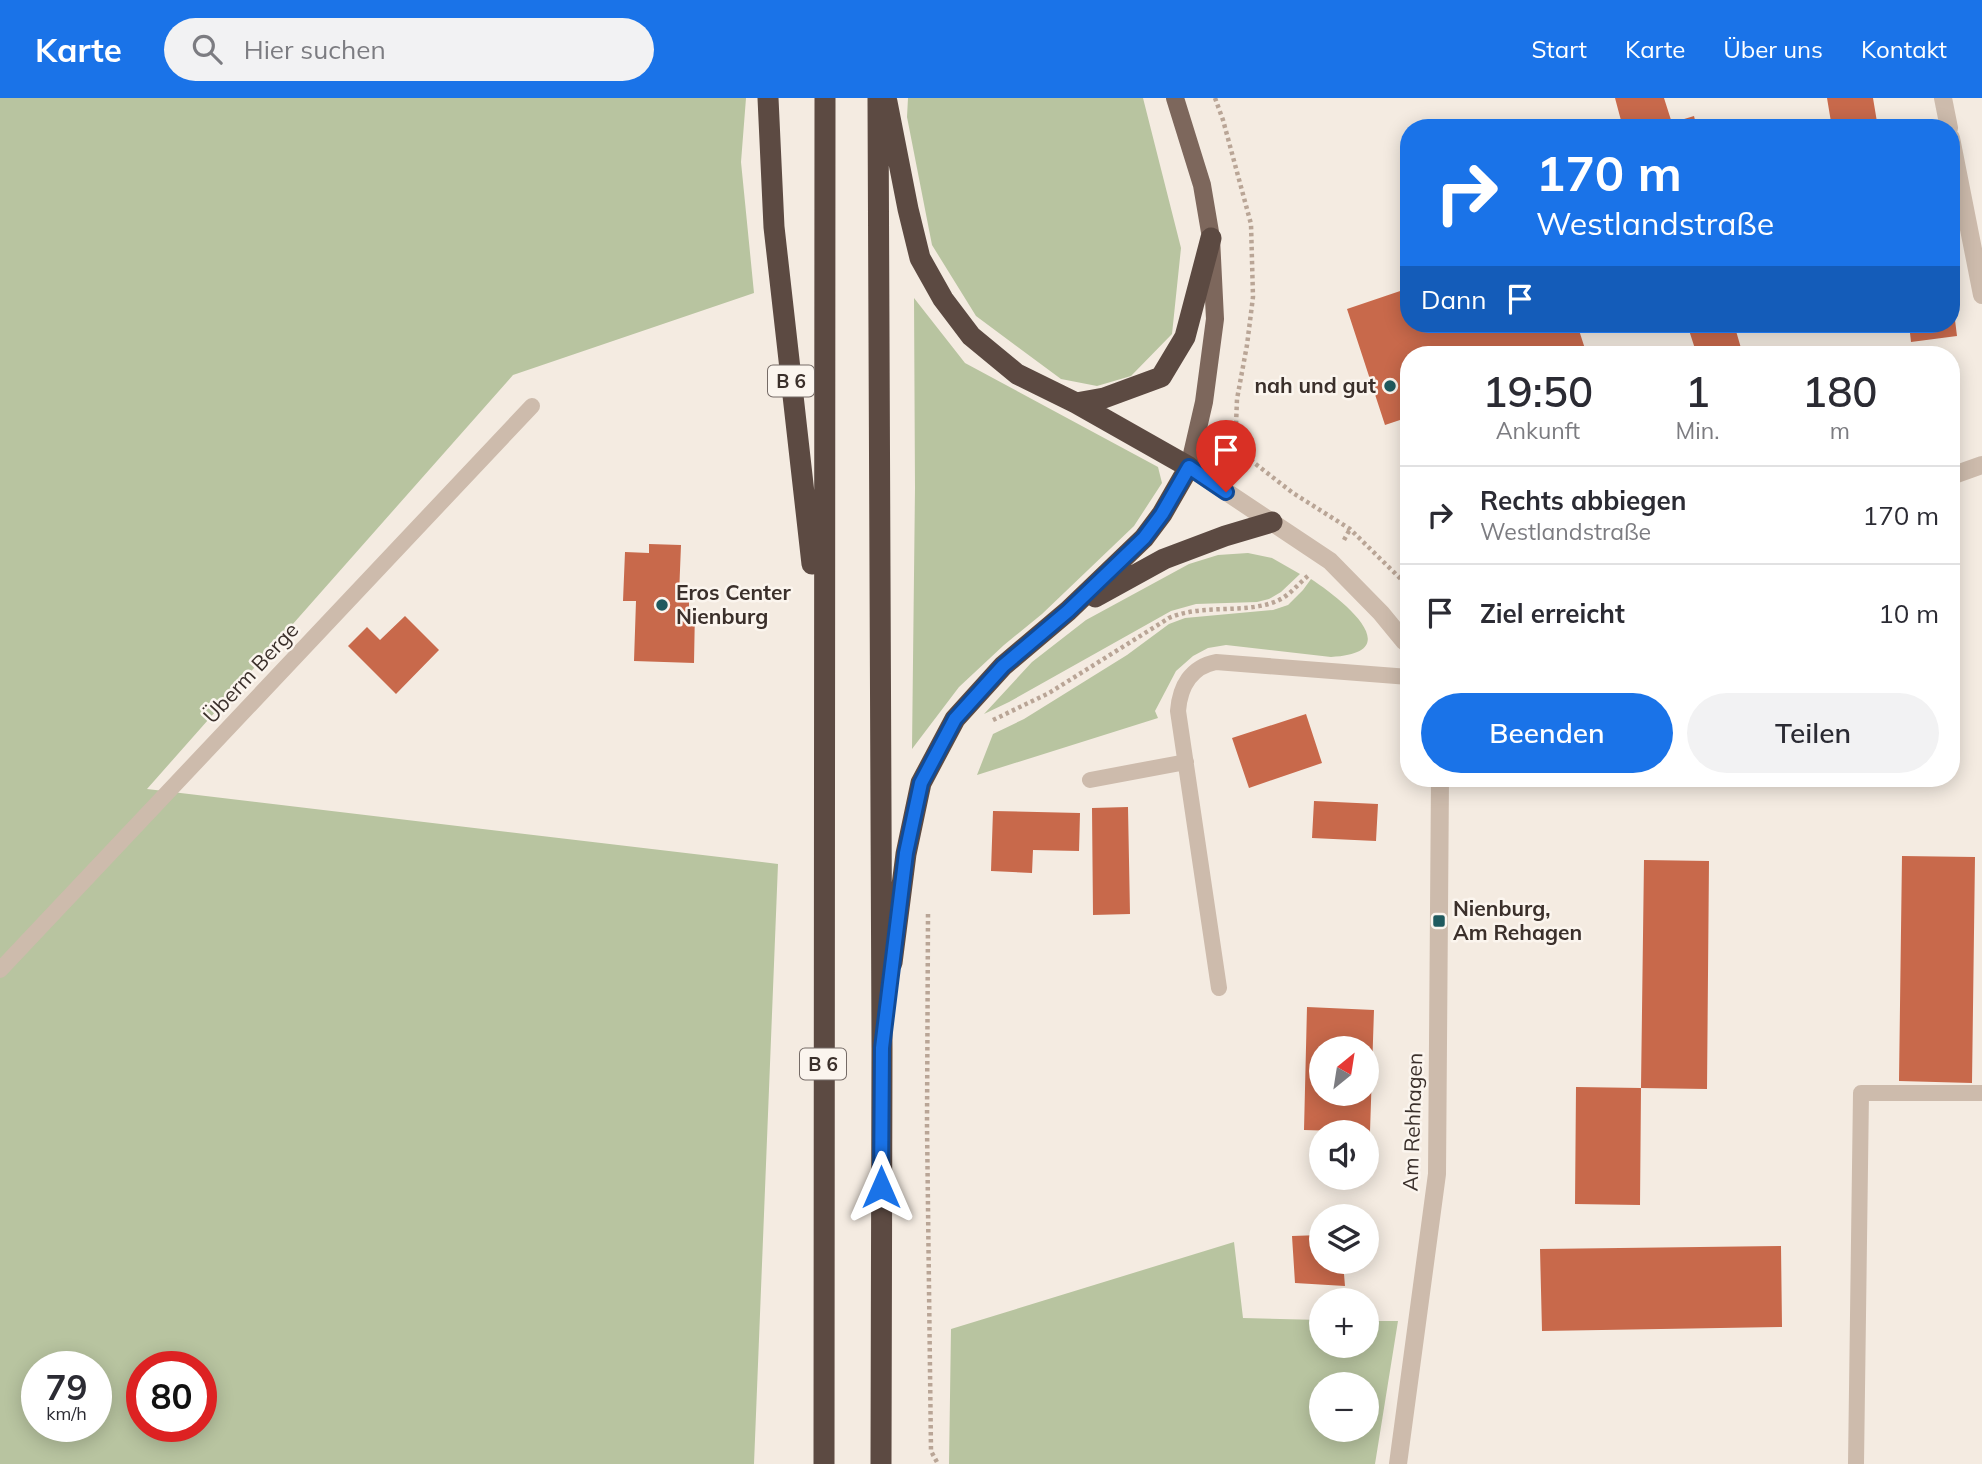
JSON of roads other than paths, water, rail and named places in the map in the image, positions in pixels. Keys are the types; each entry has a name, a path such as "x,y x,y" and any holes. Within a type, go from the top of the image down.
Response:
{"highway":[{"name":"B 6","path":"768,98 774,227 823,663"},
{"name":"B 6","path":"824,1464 825,98"},
{"path":"878,98 881,1464"},
{"path":"882,1048 906,853 921,783 955,719 1003,666 1068,611 1144,538 1162,514 1189,467 1017,374 971,336 943,299 920,258 886,98"},
{"path":"1076,404 1104,398 1161,377 1185,337 1210,237"},
{"path":"1068,611 1164,559 1272,522"}],"main road":[{"path":"1175,98 1202,185 1210,237 1215,319 1204,402 1189,467"}],"street":[{"path":"1944,98 1948,119"},
{"path":"1960,184 1982,295"},
{"path":"1960,473 1982,465"},
{"path":"1189,467 1330,561 1400,636"},
{"name":"Am Rehhagen","path":"1398,1464 1437,1174 1440,787"}],"lane":[{"name":"Überm Berge","path":"0,970 532,406"},
{"path":"1219,988 1178,711 1186,680 1205,664 1216,662 1400,676"},
{"path":"1090,780 1186,762"},
{"path":"1856,1464 1861,1093 1982,1093"}],"place":[{"name":"nah und gut","path":"1390,386"},
{"name":"Eros Center Nienburg","path":"662,605"},
{"name":"Nienburg, Am Rehagen","path":"1439,921"}]}
